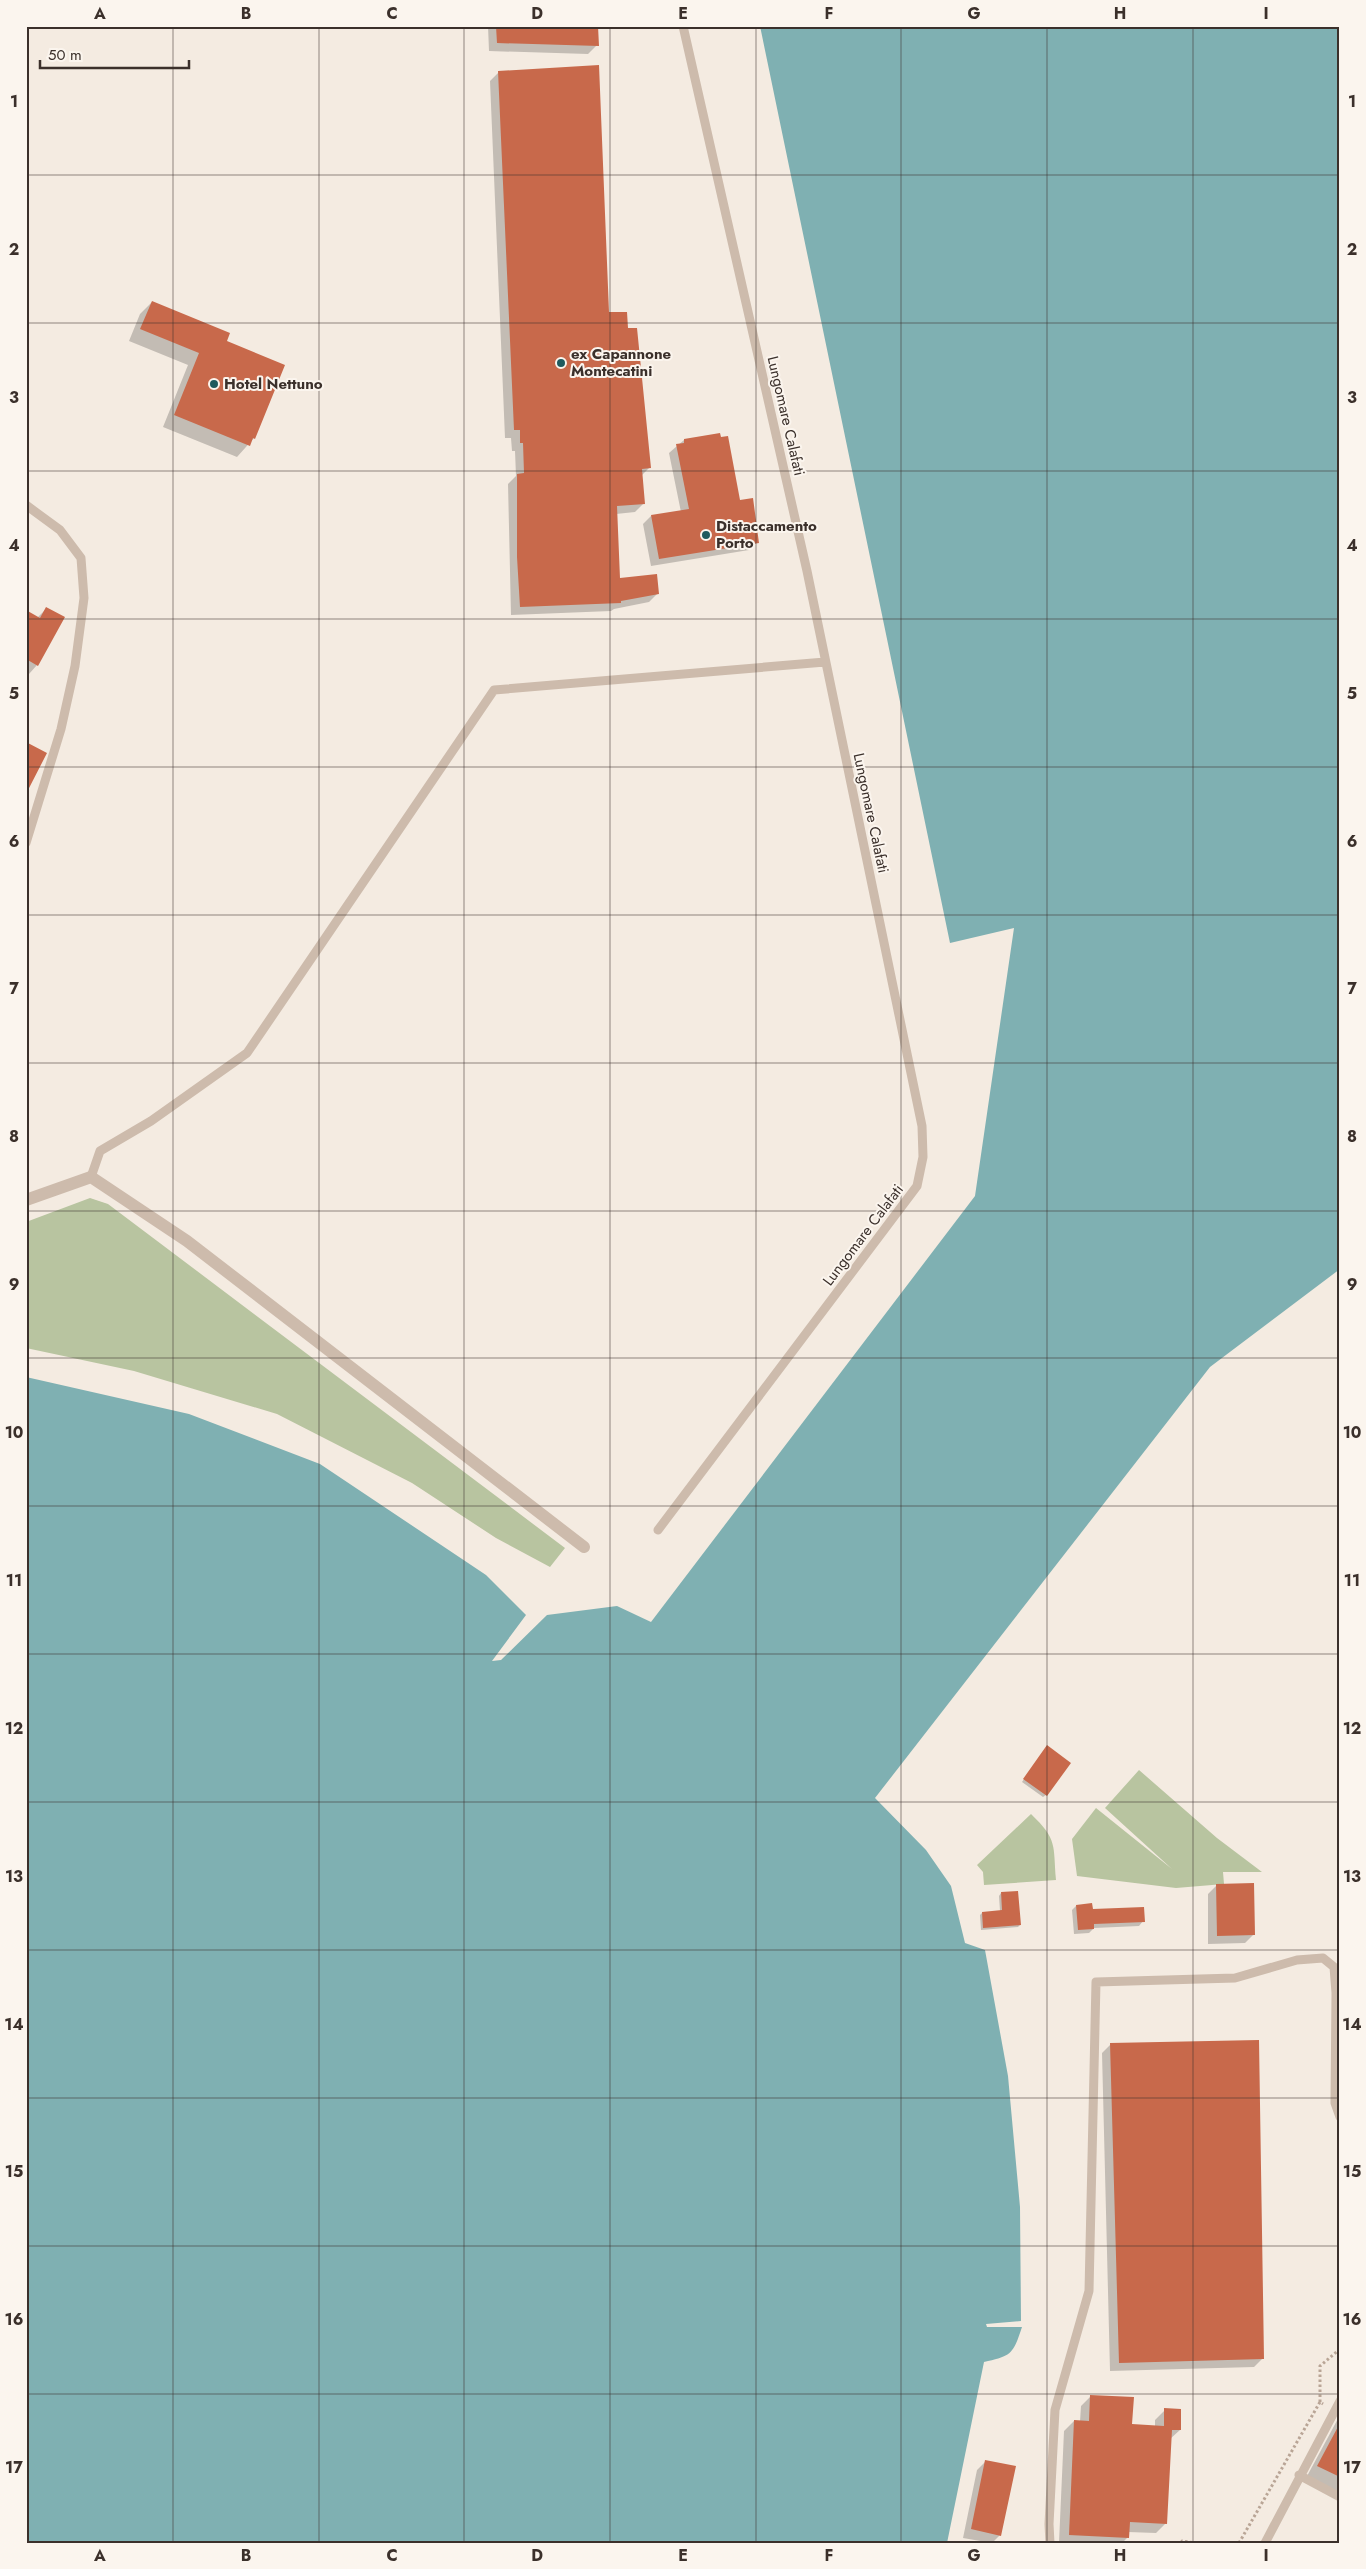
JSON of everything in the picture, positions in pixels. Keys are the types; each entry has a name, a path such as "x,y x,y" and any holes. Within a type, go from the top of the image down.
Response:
{"street":[{"path":"26,1200 91,1176 187,1241 584,1547"}],"lane":[{"name":"Lungomare Calafati","path":"658,1530 918,1186 923,1157 922,1126 825,662 683,26"},
{"path":"26,505 60,530 81,558 84,598 75,666 61,729 26,843"},
{"path":"91,1176 100,1151 151,1121 247,1053 494,690 825,662"},
{"path":"1050,2543 1049,2524 1055,2410 1089,2291 1096,1982 1235,1978 1297,1960 1323,1958 1334,1967 1336,1993 1335,2103 1340,2118"},
{"path":"1265,2543 1299,2475 1340,2401"},
{"path":"1299,2475 1340,2497"}],"path":[{"path":"1239,2543 1320,2402 1320,2366 1340,2349"},
{"path":"1320,2402 1335,2409"},
{"path":"1182,2543 1182,2541 1196,2543"}],"green space":[{"path":"90,1198 108,1204 565,1548 550,1567 496,1538 412,1483 277,1414 134,1371 26,1348 26,1222"},
{"path":"1139,1770 1217,1838 1262,1872 1223,1872 1224,1884 1176,1888 1077,1876 1072,1839 1096,1808 1172,1869 1105,1808"},
{"path":"1031,1814 1050,1837 1054,1851 1056,1880 984,1885 983,1872 977,1865"}],"water":[{"path":"760,26 1340,26 1340,1269 1210,1367 875,1798 926,1850 951,1886 965,1943 985,1950 1008,2076 1020,2207 1021,2321 986,2324 987,2327 1022,2327 1016,2343 1010,2352 1000,2358 984,2362 947,2543 26,2543 26,1377 189,1414 320,1464 486,1575 526,1615 492,1661 501,1660 547,1615 617,1606 651,1622 975,1196 1014,928 950,943"}],"building":[{"path":"496,26 598,26 599,46 497,43"},
{"name":"ex Capannone Montecatini","path":"599,65 609,312 627,312 628,328 637,328 651,468 642,469 645,504 617,506 620,578 657,574 659,594 621,601 621,603 520,607 517,557 517,474 524,473 523,443 520,443 520,430 514,430 498,71"},
{"path":"152,301 230,333 227,341 285,365 255,439 253,438 250,446 174,415 199,353 140,329"},
{"path":"720,433 721,437 728,436 740,500 753,498 759,543 659,559 651,515 689,509 676,444 684,443 684,439"},
{"path":"46,607 65,617 38,666 26,659 26,610 40,618"},
{"path":"26,742 47,753 26,794"},
{"path":"1047,1745 1071,1763 1047,1796 1023,1779"},
{"path":"1254,1883 1255,1935 1217,1936 1216,1884"},
{"path":"1018,1891 1021,1925 983,1928 982,1912 1002,1910 1001,1892"},
{"path":"1092,1903 1093,1909 1144,1907 1145,1922 1094,1924 1094,1929 1078,1930 1076,1905"},
{"path":"1259,2040 1264,2359 1119,2363 1110,2043"},
{"path":"1090,2395 1134,2397 1132,2424 1164,2426 1164,2408 1181,2409 1181,2430 1172,2430 1167,2524 1130,2522 1129,2538 1069,2535 1074,2420 1089,2421"},
{"path":"1340,2423 1340,2477 1317,2466"},
{"path":"985,2460 1016,2466 1001,2536 971,2529"}],"place":[{"name":"ex Capannone Montecatini","path":"561,363"},
{"name":"Hotel Nettuno","path":"214,384"},
{"name":"Distaccamento Porto","path":"706,535"}]}
